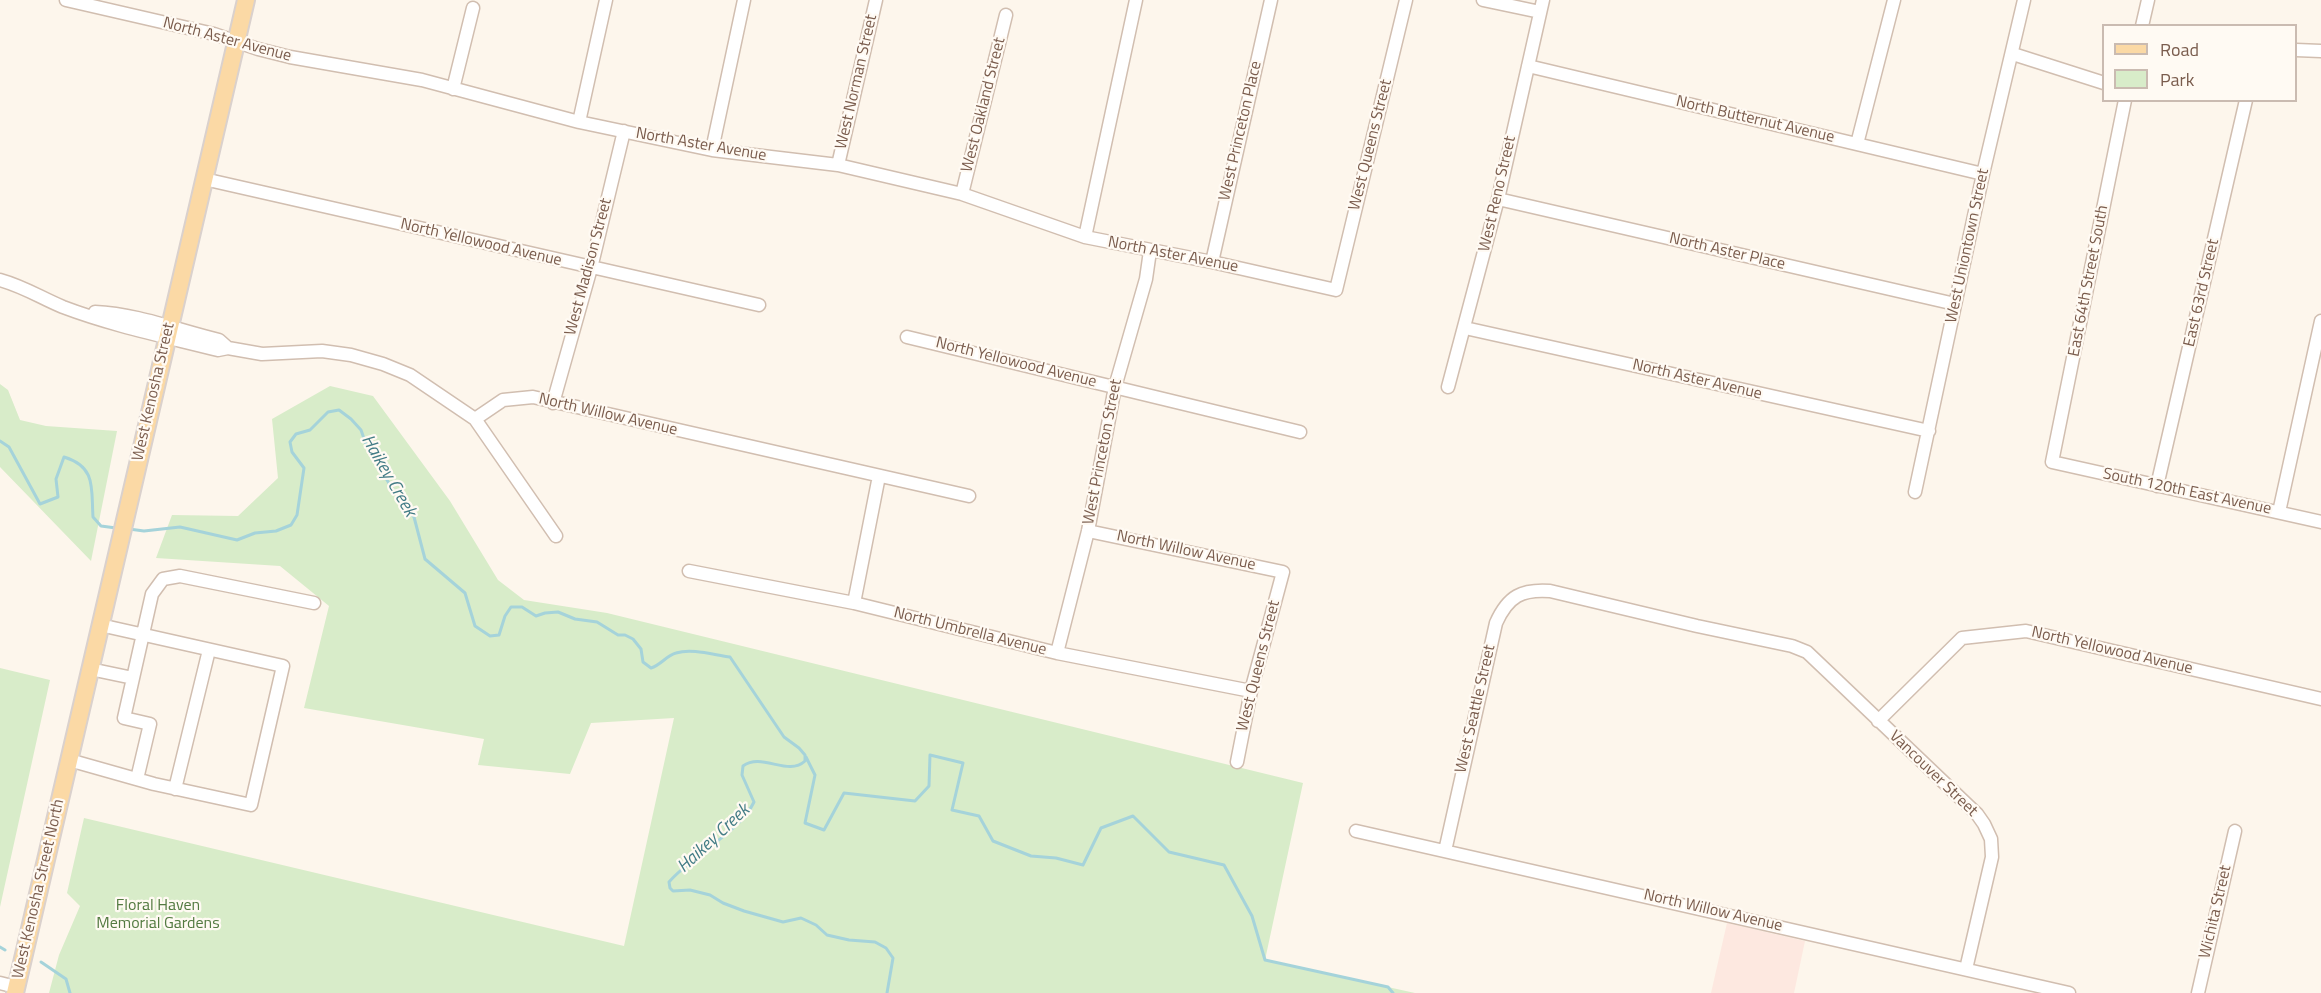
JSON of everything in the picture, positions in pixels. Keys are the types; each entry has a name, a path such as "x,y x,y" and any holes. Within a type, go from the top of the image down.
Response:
{"main road":[{"name":"West Kenosha Street","path":"64,785 246,0"},
{"name":"West Kenosha Street North","path":"10,988 64,785"}],"street":[{"name":"North Aster Avenue","path":"66,0 94,3 214,34 290,57 382,72 579,122 712,150 838,165 962,195 1084,237 1212,262 1336,290"},
{"path":"579,122 606,0"},
{"path":"712,150 744,0"},
{"name":"West Norman Street","path":"838,165 876,0"},
{"path":"1084,237 1136,0"},
{"name":"West Princeton Place","path":"1212,262 1271,0"},
{"name":"West Queens Street","path":"1336,290 1406,0"},
{"path":"1483,0 1541,6"},
{"path":"1857,144 1894,0"},
{"name":"West Uniontown Street","path":"1915,492 1983,174 2025,0"},
{"path":"2142,24 2148,0"},
{"name":"West Reno Street","path":"1448,387 1498,199 1541,6"},
{"path":"453,89 473,8"},
{"name":"West Oakland Street","path":"962,195 1006,15"},
{"path":"2297,50 2321,51"},
{"path":"2013,54 2102,83"},
{"name":"North Butternut Avenue","path":"1528,66 1983,174"},
{"name":"East 64th Street South","path":"2052,462 2125,102"},
{"name":"East 63rd Street","path":"2157,486 2246,102"},
{"name":"West Madison Street","path":"553,403 591,268 624,131"},
{"name":"North Yellowood Avenue","path":"204,179 759,305"},
{"name":"North Aster Place","path":"1498,199 1955,304"},
{"name":"West Princeton Street","path":"1057,653 1088,531 1115,387 1146,279 1150,251"},
{"path":"0,280 36,293 63,307 117,324 168,332 218,350 228,348 262,354 322,351 351,355 410,375 475,419 556,536"},
{"path":"2280,512 2321,321"},
{"name":"North Aster Avenue","path":"1465,328 1929,431"},
{"name":"North Yellowood Avenue","path":"907,337 1300,432"},
{"name":"North Willow Avenue","path":"475,419 503,400 533,398 969,495"},
{"name":"South 120th East Avenue","path":"2052,462 2321,522"},
{"path":"854,603 879,476"},
{"name":"North Willow Avenue","path":"1088,531 1283,572"},
{"name":"North Umbrella Avenue","path":"689,571 854,603 1057,653 1251,691"},
{"name":"West Queens Street","path":"1237,762 1251,691 1283,572"},
{"path":"136,779 150,724 124,718 152,594 163,579 180,576 314,603"},
{"name":"West Seattle Street","path":"1445,851 1496,623 1502,610 1516,596 1537,590 1550,591 1792,646 1807,652 1878,721"},
{"path":"69,760 175,789 251,805 283,666 100,626"},
{"name":"North Yellowood Avenue","path":"1878,721 1962,638 2026,631 2321,699"},
{"path":"175,789 209,650"},
{"path":"90,669 133,678"},
{"name":"Vancouver Street","path":"1878,721 1977,814 1990,839 1992,857 1966,969"},
{"name":"North Willow Avenue","path":"1356,831 2061,992"},
{"name":"Wichita Street","path":"2198,993 2235,831"}],"shaded area":[{"path":"1727,923 1805,941 1794,993 1711,993"}],"green space":[{"path":"0,384 8,390 20,420 46,426 117,431 91,561 0,467"},
{"name":"Floral Haven Memorial Gardens","path":"330,386 373,396 450,501 498,580 524,600 607,613 1303,783 1265,960 1415,993 49,993 59,955 80,906 67,893 84,818 624,946 674,718 591,723 570,774 478,765 484,739 304,708 329,606 280,566 156,558 172,515 238,516 278,478 272,419"},
{"path":"0,668 50,680 0,907"}],"waterway":[{"name":"Haikey Creek","path":"129,529 144,531 180,527 237,540 255,533 276,531 291,525 297,515 304,468 292,452 290,442 296,434 310,430 328,412 339,410 361,430 367,447 401,503 414,517 425,559 465,593 475,626 490,636 499,635 505,616 511,607 522,607 536,616 558,612 575,619 597,622 618,635 625,635 633,639 641,649 643,662 651,668 673,654 682,652 730,657 784,737 805,755 805,761 791,767 766,762 750,762 743,766 742,775 754,802 738,824 678,872 669,882 670,888 673,891 690,890 710,895 744,911 783,922 801,918 816,925 827,935 875,942 886,948 893,958 887,993"},
{"name":"Haikey Creek","path":"0,441 9,447 40,504 58,497 56,479 64,457 75,461 87,473 90,480 93,517 101,526 116,528"},
{"path":"806,757 815,775 805,823 824,830 844,793 915,801 929,786 930,755 963,763 952,810 979,816 993,841 1031,856 1056,858 1083,865 1101,828 1133,816 1169,852 1224,865 1252,916 1265,960 1388,987 1393,993"},
{"path":"0,947 5,950"},
{"path":"41,962 66,979 70,993"}]}
